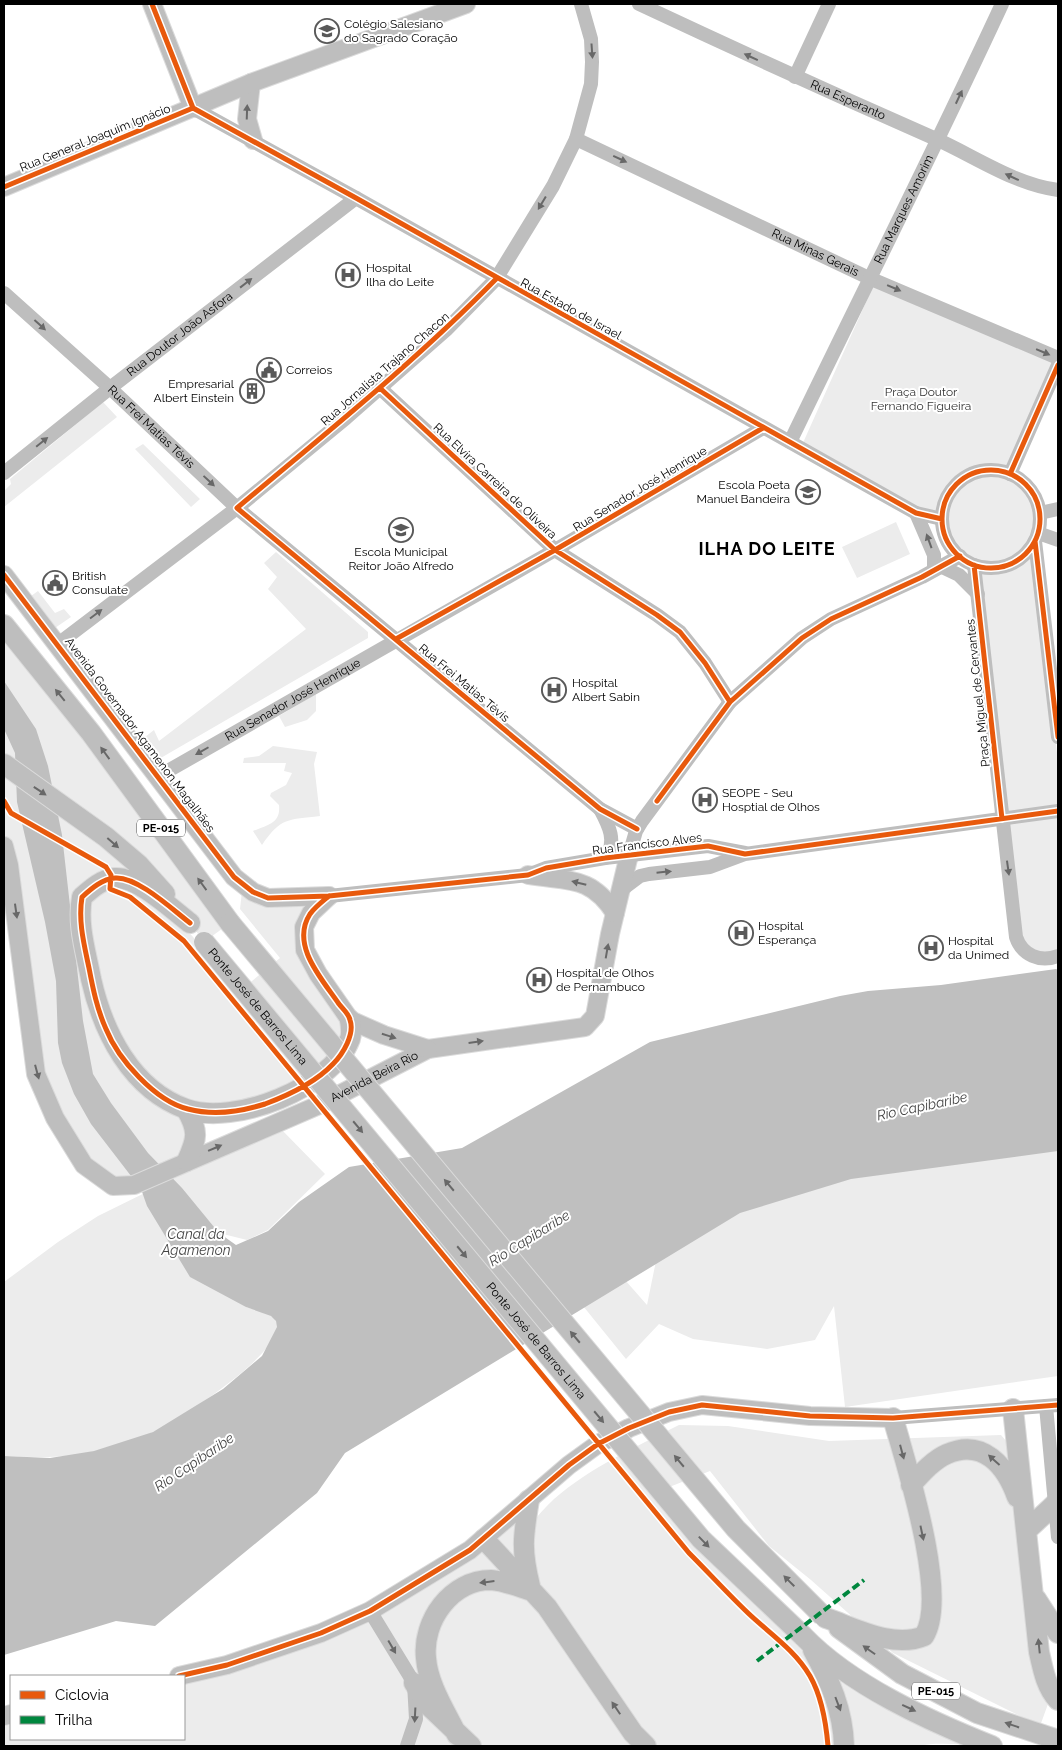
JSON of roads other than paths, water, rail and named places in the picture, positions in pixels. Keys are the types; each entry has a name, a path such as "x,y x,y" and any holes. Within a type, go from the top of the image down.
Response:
{"highway":[{"name":"PE-015","path":"4,626 91,733 230,923 736,1529 824,1617 902,1674 977,1713 1058,1740"},
{"name":"PE-015","path":"5,766 74,813 139,865 190,923"},
{"path":"190,923 144,888 122,878 107,880 82,897 80,925 97,1006 107,1031 116,1050 143,1081 162,1095 186,1109 219,1113 247,1110 275,1100 302,1086 335,1062 350,1039 350,1020"},
{"name":"Ponte José de Barros Lima","path":"190,923 701,1539 806,1640"},
{"path":"179,1164 195,1146 196,1134 192,1119 186,1109"},
{"path":"1012,1409 1043,1671 1052,1693 1058,1700"},
{"path":"824,1617 882,1638 904,1641 924,1636 929,1628 932,1616 932,1591 923,1536 894,1418"},
{"path":"911,1485 926,1469 946,1454 963,1450 984,1453 996,1461 1007,1474 1025,1524"},
{"path":"529,1500 522,1539 523,1558 532,1590"},
{"path":"1025,1524 1056,1503"},
{"path":"484,1539 547,1607 634,1733 646,1746"},
{"path":"464,1741 434,1689 427,1667 425,1642 431,1621 443,1604 468,1586 491,1580 532,1590"},
{"path":"1034,1596 1058,1632"},
{"name":"PE-015","path":"806,1640 827,1658 892,1701 992,1746"},
{"path":"806,1640 827,1676 842,1713 844,1746"},
{"path":"414,1683 430,1707 464,1741"}],"main road":[{"path":"152,4 193,108"},
{"name":"Rua General Joaquim Ignácio","path":"4,187 251,83 466,4"},
{"path":"251,83 247,119 253,140"},
{"name":"Avenida Governador Agamenon Magalhães","path":"4,575 159,776 234,877 253,892 268,898"},
{"name":"Avenida Beira Rio","path":"4,846 9,865 36,1074 55,1118 84,1165 113,1186 134,1185 319,1105 428,1049 585,1027 594,1020 615,912"},
{"path":"615,912 629,855"},
{"path":"528,875 563,879 590,886 604,896 615,912"},
{"path":"330,896 311,913 304,927 304,944 318,974 350,1020 384,1035 428,1049"},
{"name":"Rua Francisco Alves","path":"268,898 330,896"},
{"path":"184,1675 227,1666 321,1633 370,1611 470,1550 569,1465 598,1444 629,1428 669,1412 702,1405 810,1416 894,1418"}],"street":[{"name":"Rua Jornalista Trajano Chacon","path":"58,644 237,508 381,389 446,330 496,278 553,186 576,138 591,84 592,62 591,39 581,4"},
{"name":"Rua Esperanto","path":"639,4 795,77 939,141 1017,180 1058,190"},
{"path":"795,77 828,4"},
{"name":"Rua Marques Amorim","path":"790,442 869,278 939,141 1002,4"},
{"name":"Rua Estado de Israel","path":"193,108 916,513 942,519"},
{"name":"Rua Minas Gerais","path":"576,138 869,278 1058,358"},
{"name":"Rua Doutor João Asfora","path":"4,473 110,388 356,198"},
{"name":"Rua Frei Matias Tévis","path":"4,293 110,388 237,508 600,808 637,829"},
{"path":"1010,474 1058,365"},
{"name":"Rua Elvira Carreira de Oliveira","path":"381,389 555,550 657,615 680,632 705,663 730,702"},
{"name":"Rua Senador José Henrique","path":"159,776 396,639 555,550 763,428"},
{"path":"1037,537 1020,559 1009,564 986,568 974,565 960,556 947,540 942,519 944,505 950,493 959,483 970,475 983,471 997,471 1010,474 1021,480 1030,490 1040,513 1037,537 1058,738"},
{"path":"1040,513 1058,509"},
{"path":"916,513 934,555 937,568"},
{"path":"1037,537 1058,540"},
{"path":"629,855 637,829 730,702 802,638 831,619 960,556"},
{"name":"Praça Miguel de Cervantes","path":"974,565 1002,819 1018,942 1024,950 1040,959 1058,956"},
{"path":"937,568 959,574 978,594"},
{"name":"Rua Frei Matias Tévis","path":"600,808 610,827 612,842 605,858"},
{"name":"Rua Francisco Alves","path":"620,891 640,876 710,867 745,854 1058,811"},
{"name":"Rua Francisco Alves","path":"330,896 528,875 546,868 605,858 708,846 745,854"},
{"path":"894,1418 1052,1406 1058,1537"},
{"path":"370,1611 414,1683 416,1718 407,1746"}],"water":[{"path":"4,681 36,729 48,766 62,835 83,1021 93,1074 111,1103 148,1153 182,1188 219,1233 236,1245 268,1231 299,1202 349,1167 462,1148 650,1042 840,996 868,991 941,985 1056,969 1058,970 1058,1151 851,1179 740,1213 345,1453 317,1493 155,1626 116,1621 4,1655 4,1456 50,1458 94,1451 153,1432 223,1389 262,1356 277,1327 276,1321 271,1316 246,1307 190,1277 147,1206 141,1189 91,1124 74,1094 62,1063 58,1043 56,981 45,922 17,802 15,753 4,729"}],"place":[{"name":"Colégio Salesiano do Sagrado Coração","path":"327,31"},
{"name":"Hospital Ilha do Leite","path":"348,275"},
{"name":"Correios","path":"269,370"},
{"name":"Empresarial Albert Einstein","path":"252,391"},
{"name":"Escola Poeta Manuel Bandeira","path":"808,492"},
{"name":"Escola Municipal Reitor João Alfredo","path":"401,530"},
{"name":"British Consulate","path":"55,583"},
{"name":"Hospital Albert Sabin","path":"554,690"},
{"name":"SEOPE - Seu Hosptial de Olhos","path":"705,800"},
{"name":"Hospital Esperança","path":"741,933"},
{"name":"Hospital da Unimed","path":"931,948"},
{"name":"Hospital de Olhos de Pernambuco","path":"539,980"}],"district":[{"name":"ILHA DO LEITE","path":"767,548"}],"park label":[{"name":"Praça Doutor Fernando Figueira","path":"921,399"}],"water label":[{"name":"Rio Capibaribe","path":"922,1106"},
{"name":"Rio Capibaribe","path":"529,1238"},
{"name":"Canal da Agamenon","path":"196,1242"},
{"name":"Rio Capibaribe","path":"194,1462"}]}
